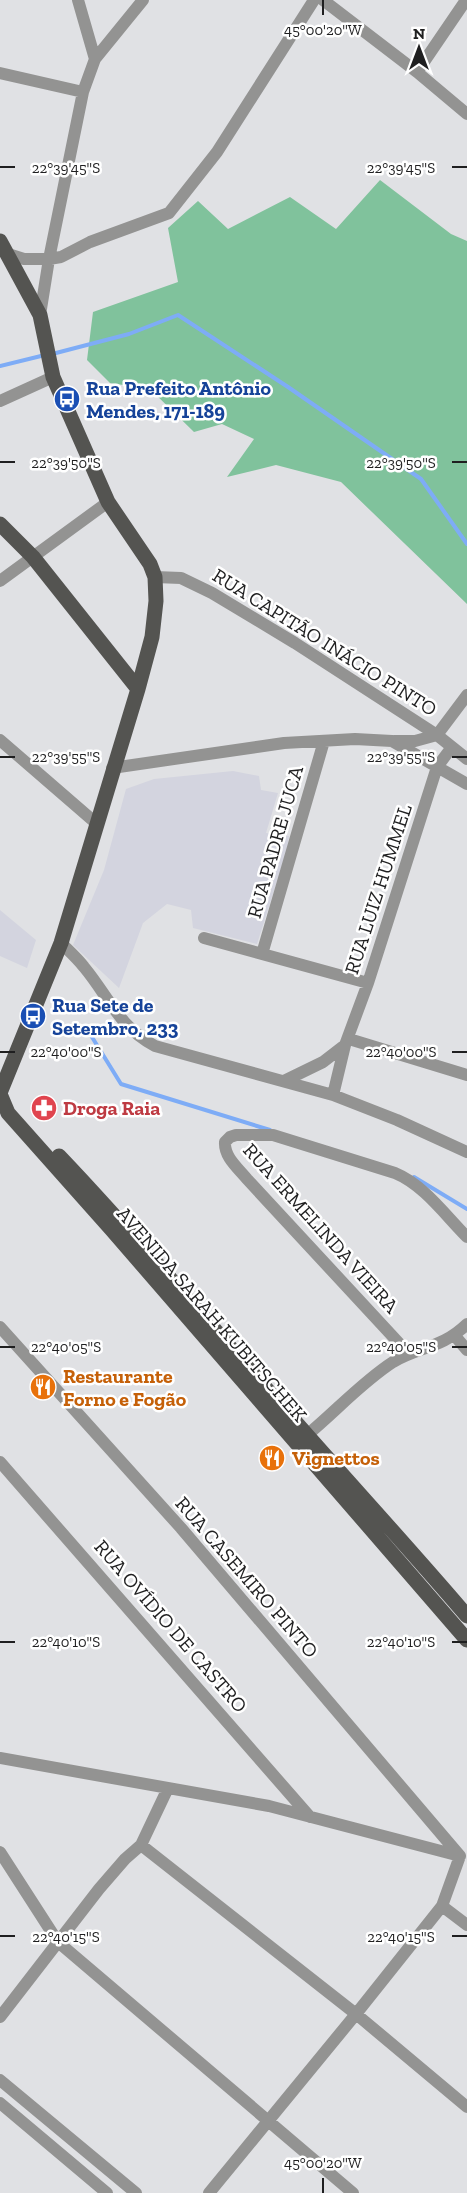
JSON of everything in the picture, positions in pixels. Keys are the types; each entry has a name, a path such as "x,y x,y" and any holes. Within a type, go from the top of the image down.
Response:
{"main road":[{"path":"0,1093 61,943 112,768 138,689 154,624 156,601 155,577 145,555 108,502 53,377 40,315 3,247"},
{"path":"0,524 33,556 138,689"},
{"name":"AVENIDA SARAH KUBITSCHEK","path":"0,1093 116,1226 467,1640"},
{"name":"AVENIDA SARAH KUBITSCHEK","path":"116,1226 411,1550 467,1616"}],"street":[{"path":"78,0 95,59"},
{"path":"40,315 83,92 95,59 144,0"},
{"path":"3,247 24,258 61,257 90,242 169,213 217,152 314,0"},
{"path":"323,0 417,72 467,114"},
{"path":"417,72 466,0"},
{"path":"0,73 83,92"},
{"path":"0,401 53,377"},
{"path":"0,581 108,502"},
{"name":"RUA CAPITÃO INÁCIO PINTO","path":"155,577 181,578 212,593 295,643 437,735 467,759"},
{"path":"112,768 256,747 355,739 415,741 437,735 467,695"},
{"path":"0,740 97,824"},
{"name":"RUA PADRE JUCA","path":"262,954 324,741"},
{"path":"392,741 467,784"},
{"name":"RUA LUIZ HUMMEL","path":"333,1095 347,1042 437,767 452,747"},
{"path":"204,938 368,983"},
{"path":"61,943 84,967 120,1018 141,1038 165,1049 333,1095 397,1120 467,1152"},
{"path":"284,1082 322,1062 347,1042 467,1075"},
{"name":"RUA ERMELINDA VIEIRA","path":"409,1354 255,1188 228,1155 225,1146 227,1138 244,1134 273,1135 408,1178 467,1237"},
{"path":"307,1435 390,1364 409,1354 436,1346 455,1336 467,1324"},
{"name":"RUA CASEMIRO PINTO","path":"0,1327 180,1528 463,1856"},
{"path":"455,1336 467,1350"},
{"name":"RUA OVÍDIO DE CASTRO","path":"0,1462 310,1817"},
{"path":"0,1758 269,1806 463,1856 441,1906 209,2193"},
{"path":"0,2017 125,1858 141,1845 168,1788"},
{"path":"141,1845 356,2014 467,2107"},
{"path":"0,1852 58,1942 353,2193"},
{"path":"441,1906 467,1925"},
{"path":"0,2080 136,2193"},
{"path":"0,2103 107,2193"}],"shaded area":[{"path":"233,771 259,776 261,790 278,793 266,833 289,836 287,850 257,944 193,928 191,910 167,904 143,923 119,988 73,945 104,870 126,789 154,779"},
{"path":"0,910 36,940 27,968 0,956"}],"green space":[{"path":"380,180 451,234 467,241 467,604 341,482 276,465 227,477 254,439 222,424 194,432 150,389 110,383 87,360 93,312 178,282 168,228 198,201 228,229 290,197 336,229"}],"waterway":[{"path":"56,353 129,334 178,315 288,387 421,479 467,544"},
{"path":"0,366 41,356"},
{"path":"87,1029 121,1084 270,1130"},
{"path":"414,1177 467,1209"}],"place":[{"name":"Rua Prefeito Antônio Mendes, 171-189","path":"67,399"},
{"name":"Rua Sete de Setembro, 233","path":"33,1016"},
{"name":"Droga Raia","path":"44,1108"},
{"name":"Restaurante Forno e Fogão","path":"43,1387"},
{"name":"Vignettos","path":"272,1458"}]}
